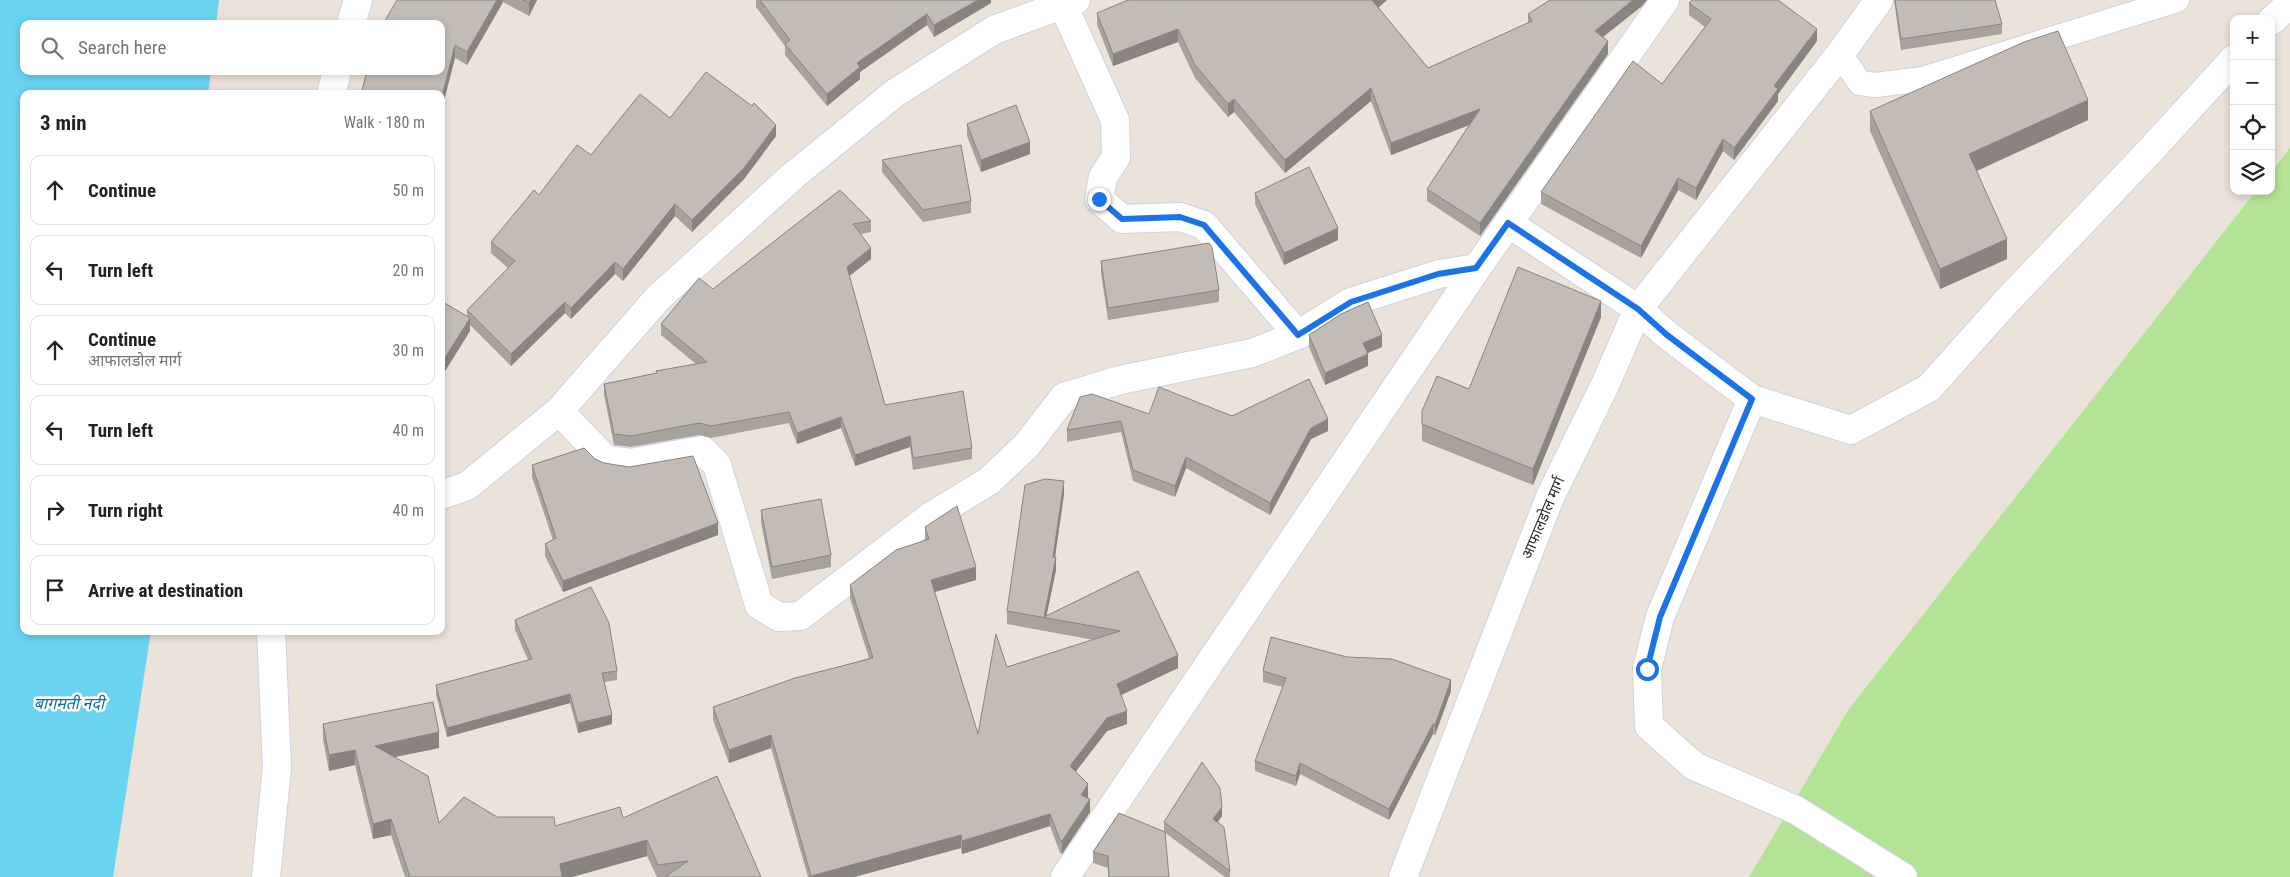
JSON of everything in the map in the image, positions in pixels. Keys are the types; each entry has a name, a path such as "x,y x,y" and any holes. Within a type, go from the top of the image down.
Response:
{"street":[{"path":"352,20 358,0"},
{"path":"1065,877 1476,268 1665,0"},
{"name":"आफालडोल मार्ग","path":"1403,877 1550,496 1605,385 1638,309 1840,54 1879,0"},
{"path":"445,494 467,486 559,412 658,298 794,175 887,100 994,30 1070,3 1114,120 1116,157 1103,177 1099,199 1122,219 1180,217 1204,225 1298,335"},
{"path":"2275,17 2290,4"},
{"path":"1508,223 1638,309 1667,335 1752,399 1851,430 1929,388 2005,303 2148,153 2233,60"},
{"path":"331,90 336,75"},
{"path":"559,412 606,460 631,463 702,450 718,464 759,605 779,617 800,616 930,517 989,481 1027,445 1064,397 1120,380 1252,353 1298,335 1351,302 1438,274 1476,268"},
{"path":"1752,399 1660,617 1647,669 1649,726 1694,766 1796,810 1903,877"},
{"path":"266,877 277,767 271,635"}],"lane":[{"path":"1840,54 1860,83 1875,85 1924,79 2177,0"}],"green space":[{"path":"2290,148 2290,877 1749,877 1849,709 2253,195 2275,195 2275,167"}],"water":[{"name":"बागमती नदी","path":"0,0 219,0 216,20 20,20 20,75 210,75 209,90 20,90 20,635 150,635 113,877 0,877"}],"building":[{"path":"397,0 497,0 467,52 455,45 444,90 362,90 366,75 445,75 445,20 385,20"},
{"path":"760,0 978,0 934,25 927,14 857,63 860,67 827,94 785,44 790,40"},
{"path":"1128,0 1372,0 1428,68 1532,21 1528,14 1550,0 1633,0 1595,31 1608,41 1480,223 1427,189 1480,109 1391,143 1371,88 1285,160 1234,99 1228,104 1195,65 1178,29 1113,54 1097,13"},
{"path":"1692,0 1778,0 1817,29 1774,86 1778,89 1734,148 1723,139 1696,188 1678,178 1641,246 1541,192 1633,61 1662,84 1711,19 1689,3"},
{"path":"1895,0 1995,0 2002,24 1901,39"},
{"path":"2058,31 2088,100 1969,154 2007,239 1940,269 1870,111 2024,42"},
{"path":"706,72 752,106 754,103 776,125 744,168 692,220 675,204 623,269 615,262 571,308 565,302 511,354 467,310 515,261 491,242 534,190 539,195 577,145 591,155 640,94 670,118"},
{"path":"1016,105 1030,142 981,160 967,124"},
{"path":"961,145 971,201 923,210 882,160"},
{"path":"1309,167 1338,228 1284,253 1255,193"},
{"path":"840,190 871,221 853,224 871,248 847,267 885,405 963,391 972,448 913,458 910,436 855,455 841,417 797,433 789,412 711,426 699,423 631,436 614,434 604,384 657,373 656,371 707,362 661,324 699,278 713,289"},
{"path":"1209,243 1212,247 1219,290 1108,308 1101,261"},
{"path":"1518,267 1601,301 1533,469 1422,424 1422,411 1437,376 1469,389"},
{"path":"1368,302 1382,335 1363,343 1368,354 1325,373 1309,335 1341,314"},
{"path":"445,303 470,318 445,358"},
{"path":"1309,379 1328,419 1311,428 1270,503 1186,457 1175,486 1133,470 1121,421 1067,430 1080,397 1092,394 1149,414 1159,387 1232,416"},
{"path":"584,448 595,459 604,463 629,467 693,456 718,523 563,581 545,544 556,538 532,465"},
{"path":"1045,479 1064,481 1053,557 1056,557 1044,617 1138,571 1178,655 1117,684 1127,711 1107,718 1070,766 1088,784 1081,795 1090,799 1062,841 1050,814 962,841 961,835 811,876 771,735 729,750 713,707 795,678 873,658 850,585 896,550 929,539 925,527 957,506 976,567 931,580 978,734 996,634 1007,667 1120,631 1007,611 1025,485"},
{"path":"821,499 831,555 772,567 761,510"},
{"path":"591,587 609,623 617,671 602,673 612,715 578,723 570,694 447,728 436,685 532,659 515,620"},
{"path":"1271,637 1347,657 1392,659 1451,680 1435,725 1433,724 1389,809 1300,763 1296,776 1255,761 1286,678 1263,671"},
{"path":"433,702 439,732 375,746 428,776 439,823 464,797 497,817 554,817 555,826 620,807 623,818 717,776 761,877 665,877 688,861 658,865 647,840 560,864 562,877 410,877 391,819 373,824 355,750 329,755 323,724"},
{"path":"1202,762 1220,788 1222,807 1213,819 1224,827 1230,871 1164,822"},
{"path":"1119,813 1165,832 1169,877 1109,877 1108,856 1093,852"}],"route":[{"path":"1099,199 1122,219 1180,217 1204,225 1298,335 1351,302 1438,274 1476,268 1508,223 1638,309 1667,335 1752,399 1660,617 1647,669"}]}
